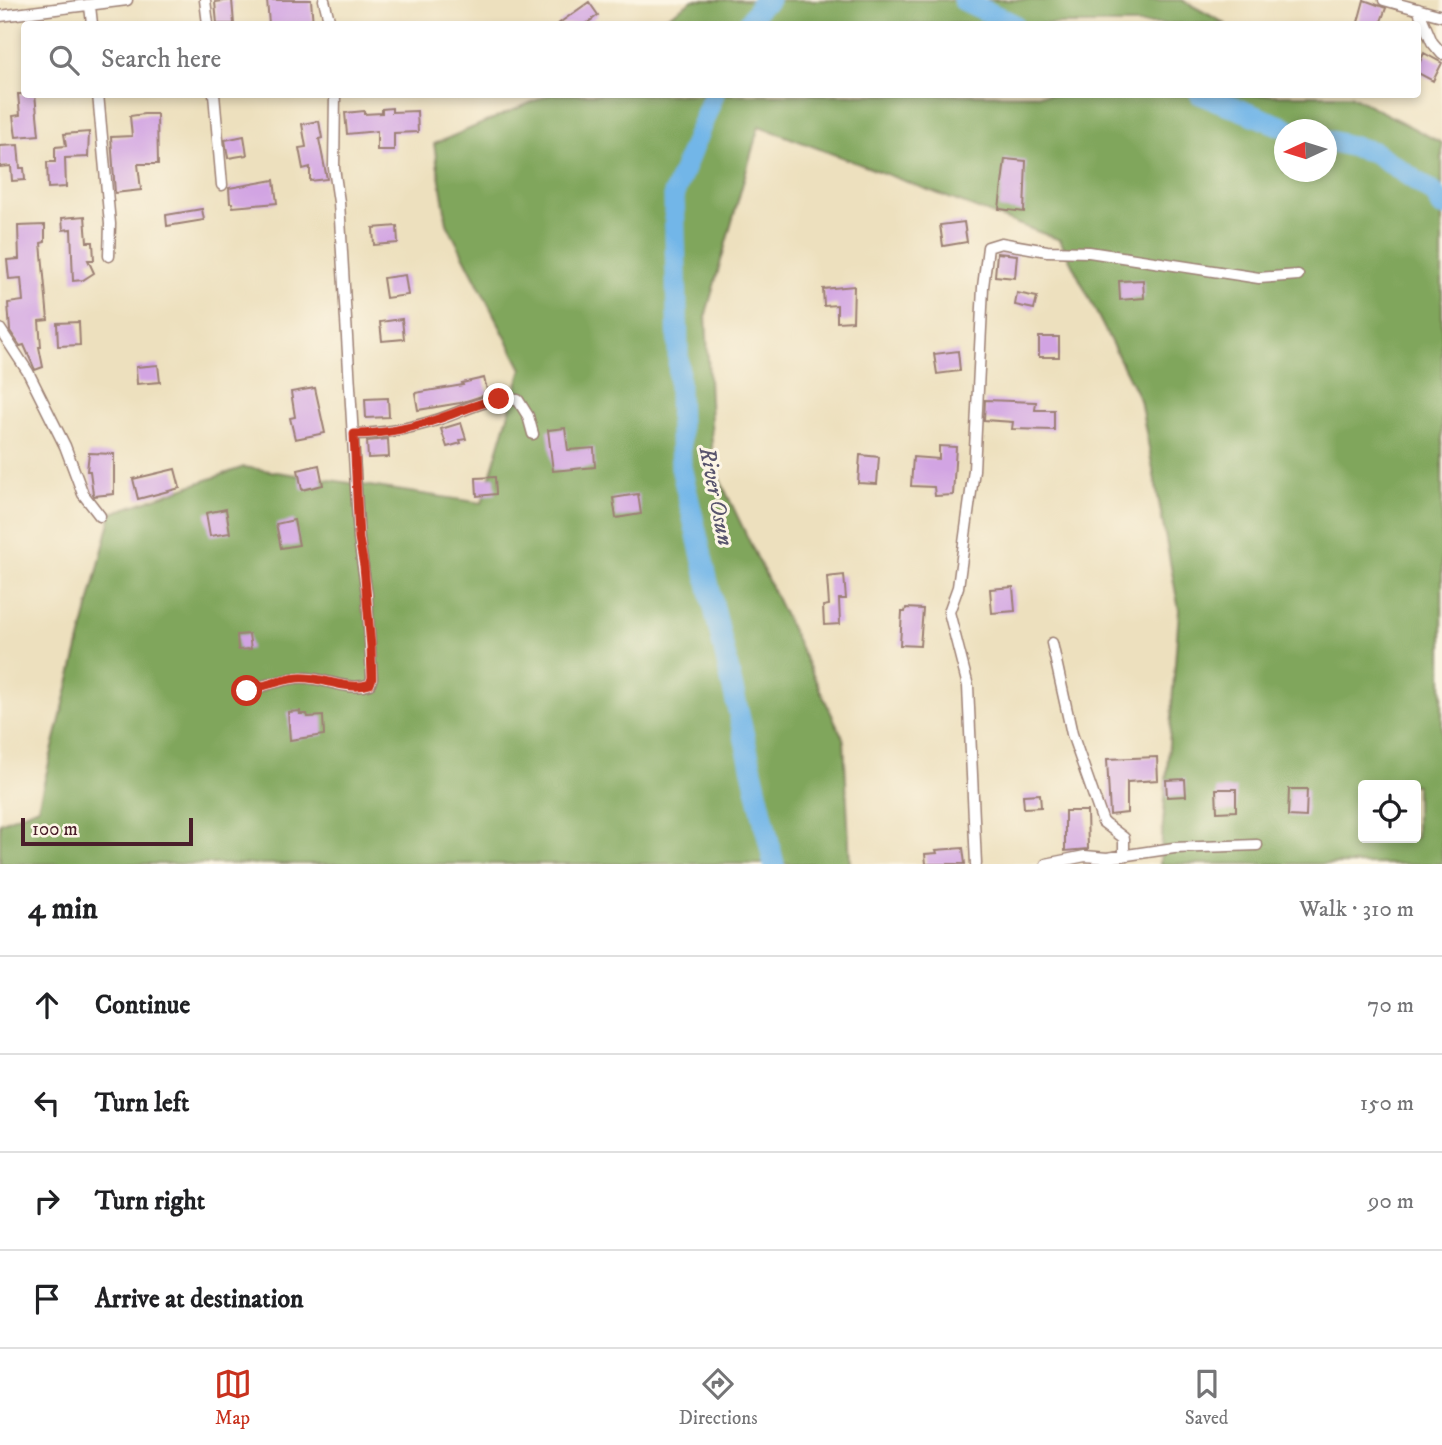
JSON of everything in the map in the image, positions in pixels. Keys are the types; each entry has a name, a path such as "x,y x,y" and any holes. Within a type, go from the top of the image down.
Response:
{"street":[{"path":"205,0 208,21"},
{"path":"324,0 329,21"},
{"path":"1384,0 1442,16"},
{"path":"0,16 122,1"},
{"path":"90,6 92,21"},
{"path":"1418,9 1432,42 1442,54"},
{"path":"98,98 110,224 109,256"},
{"path":"214,98 222,185"},
{"path":"247,691 299,677 365,686 370,684 372,678 364,566 359,539 339,202 334,168 335,98"},
{"path":"976,864 968,686 949,612 958,587 974,470 983,287 988,247 1001,243 1047,251 1089,252 1259,278 1298,275"},
{"path":"0,329 27,372 65,446 83,494 100,516"},
{"path":"354,434 378,434 413,426 442,418 478,402 499,399 518,400 528,416 533,434"},
{"path":"1052,643 1072,734 1103,822 1124,838 1124,856"},
{"path":"1046,864 1084,856 1107,858 1174,848 1257,845"}],"green space":[{"path":"693,0 1182,0 1220,21 661,21"},
{"path":"542,98 1356,98 1442,143 1442,864 1160,864 1179,610 1140,400 1060,240 759,126 706,314 713,465 844,740 850,864 0,864 0,823 38,807 112,513 244,467 482,503 522,369 447,224 434,144"}],"building":[{"path":"232,0 234,21 217,21 215,2"},
{"path":"267,0 311,0 313,21 269,21"},
{"path":"1364,0 1386,8 1381,21 1358,21"},
{"path":"589,2 598,15 590,21 562,21"},
{"path":"1424,53 1442,63 1433,81 1421,75"},
{"path":"18,94 21,94 21,98 35,98 39,135 16,137 13,116 20,115"},
{"path":"392,108 392,112 417,111 418,132 394,133 394,150 377,150 377,131 347,134 345,113 382,113 382,109"},
{"path":"157,114 158,164 138,164 141,190 115,193 111,137 132,136 130,116"},
{"path":"319,121 322,138 319,139 327,179 310,181 310,167 303,169 299,148 306,147 302,124"},
{"path":"89,132 88,157 65,158 66,187 48,188 47,162 55,162 55,147 66,146 64,134"},
{"path":"244,136 247,155 228,158 225,140"},
{"path":"18,145 20,168 24,168 25,180 12,181 11,166 0,167 0,146"},
{"path":"1005,159 1026,161 1024,212 999,209"},
{"path":"274,180 277,203 233,207 230,203 229,188"},
{"path":"202,209 204,220 167,226 166,215"},
{"path":"85,216 87,242 93,242 94,260 88,260 94,273 83,280 73,281 71,229 63,230 62,218"},
{"path":"964,222 967,242 943,246 940,225"},
{"path":"45,225 45,242 41,243 48,320 39,321 39,347 43,367 35,370 24,345 20,346 10,331 8,303 23,301 21,278 9,279 7,260 19,259 18,226"},
{"path":"397,226 398,243 374,245 373,228"},
{"path":"997,253 1017,255 1015,278 995,276"},
{"path":"405,275 408,295 386,298 383,278"},
{"path":"1143,280 1144,298 1120,300 1119,281"},
{"path":"854,286 853,321 837,322 837,305 824,306 823,289"},
{"path":"1017,293 1037,297 1034,309 1015,305"},
{"path":"402,319 404,339 382,341 380,322"},
{"path":"79,322 80,345 58,346 57,323"},
{"path":"1039,337 1059,337 1059,357 1039,357"},
{"path":"958,351 960,371 937,374 934,354"},
{"path":"158,365 160,382 137,384 136,367"},
{"path":"484,378 488,394 460,403 418,410 415,393 463,385 462,383"},
{"path":"315,388 325,433 295,439 290,418 295,417 291,392"},
{"path":"388,398 389,417 366,418 365,399"},
{"path":"985,400 1036,402 1035,410 1054,410 1054,430 1012,429 1013,422 984,420"},
{"path":"461,423 466,439 447,447 441,429"},
{"path":"565,428 568,450 594,448 595,467 553,471 548,430"},
{"path":"388,439 389,457 368,458 367,441"},
{"path":"939,446 956,447 953,495 935,496 934,487 911,486 913,457 939,459"},
{"path":"89,453 114,454 114,494 94,496 90,471 87,471"},
{"path":"860,455 879,457 877,484 858,483"},
{"path":"319,465 323,485 302,490 298,470"},
{"path":"175,469 180,488 138,499 133,479"},
{"path":"495,477 496,494 477,496 476,478"},
{"path":"638,494 641,514 616,518 613,498"},
{"path":"226,509 230,533 210,536 206,513"},
{"path":"294,520 299,545 281,548 276,524"},
{"path":"844,575 846,599 839,599 840,624 824,625 823,606 829,605 827,577"},
{"path":"1013,587 1015,611 992,613 990,589"},
{"path":"906,608 923,609 920,646 900,645 902,612 905,612"},
{"path":"249,634 251,649 238,650 237,635"},
{"path":"300,711 300,714 307,714 308,717 323,716 324,735 290,740 288,712"},
{"path":"1157,757 1158,780 1127,782 1127,813 1110,815 1107,759"},
{"path":"1185,779 1186,796 1167,797 1166,780"},
{"path":"1216,789 1236,789 1236,811 1217,812"},
{"path":"1289,789 1307,789 1306,817 1288,816"},
{"path":"1040,794 1041,807 1024,808 1023,795"},
{"path":"1065,811 1087,811 1088,849 1065,851"},
{"path":"963,848 965,864 926,864 925,854 937,853 936,850"}],"waterway":[{"name":"River Osun","path":"750,21 761,4 769,0"},
{"name":"River Osun","path":"963,0 1007,21"},
{"name":"River Osun","path":"712,98 674,194 681,467 774,864"},
{"name":"River Osun","path":"1210,98 1274,123"},
{"name":"River Osun","path":"1337,143 1374,152 1434,193 1442,206"}],"route":[{"path":"247,691 299,677 340,684 370,684 372,678 368,595 359,539 354,434 378,434 413,426 442,418 478,402 499,399"}]}
